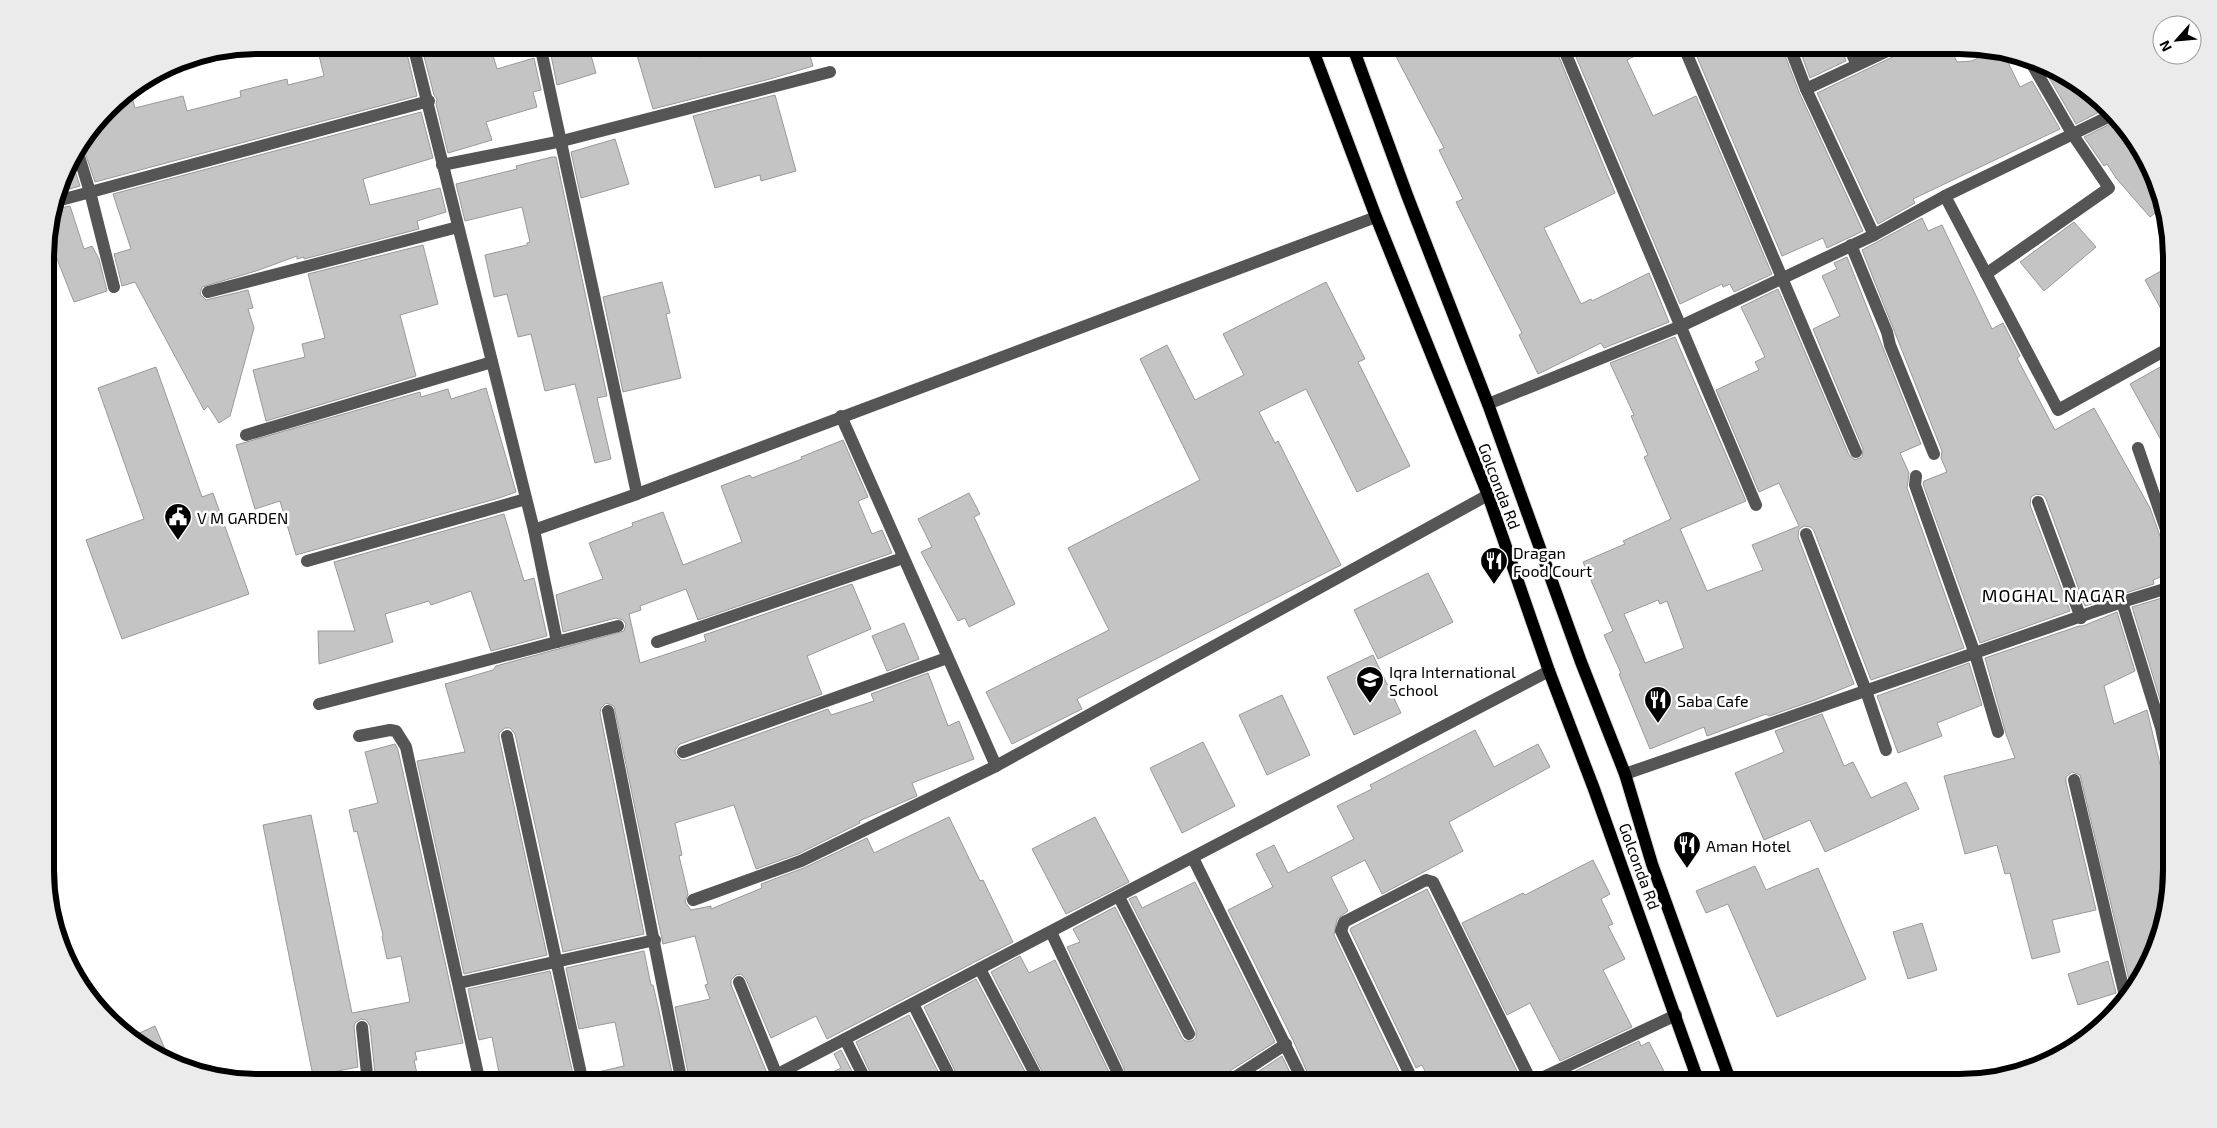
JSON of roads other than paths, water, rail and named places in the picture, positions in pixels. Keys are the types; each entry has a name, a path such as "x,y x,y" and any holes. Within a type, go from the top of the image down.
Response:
{"main road":[{"name":"Golconda Rd","path":"1314,54 1376,217 1488,495 1549,671 1696,1074"},
{"name":"Golconda Rd","path":"1355,54 1407,195 1488,404 1581,662 1625,774 1652,864 1728,1074"}],"street":[{"path":"416,54 429,101 442,165 534,530 557,642"},
{"path":"542,54 637,494"},
{"path":"1566,54 1756,505"},
{"path":"1687,54 1856,452"},
{"path":"1792,54 1806,89 1874,235"},
{"path":"1852,54 1857,65"},
{"path":"1806,89 1881,54"},
{"path":"1986,274 2109,188 2073,134 2034,68"},
{"path":"442,165 562,141 830,72"},
{"path":"63,199 429,101"},
{"path":"1488,404 1681,326 1874,235 1945,196 2107,117"},
{"path":"80,158 114,287"},
{"path":"1945,196 2058,410 2163,350"},
{"path":"534,530 637,494 1376,217"},
{"path":"208,292 458,227"},
{"path":"1851,245 1934,454"},
{"path":"246,435 492,362"},
{"path":"841,416 996,766"},
{"path":"2138,448 2163,521"},
{"path":"1916,476 1915,485 1975,654 1998,732"},
{"path":"693,900 801,861 996,766 1488,495"},
{"path":"307,561 526,499"},
{"path":"2038,502 2081,618"},
{"path":"1806,534 1886,750"},
{"path":"657,642 903,558"},
{"path":"1625,774 2163,589"},
{"path":"2122,602 2163,737"},
{"path":"319,704 618,626"},
{"path":"683,752 947,658"},
{"path":"786,1074 845,1039 1549,671"},
{"path":"608,711 680,1074"},
{"path":"359,736 390,730 396,731 406,747 478,1074"},
{"path":"507,736 581,1074"},
{"path":"2074,780 2124,991"},
{"path":"1193,858 1300,1074"},
{"path":"1410,1074 1341,931 1344,922 1426,880 1433,882 1528,1074"},
{"path":"1119,897 1190,1034"},
{"path":"1051,932 1117,1071"},
{"path":"459,983 558,963 654,940"},
{"path":"980,970 1035,1074"},
{"path":"738,982 776,1074"},
{"path":"913,1004 948,1074"},
{"path":"1549,1074 1676,1015"},
{"path":"362,1027 367,1074"},
{"path":"845,1039 862,1074"},
{"path":"1240,1074 1286,1044"}],"place":[{"name":"V M GARDEN","path":"178,541"},
{"name":"Dragan Food Court","path":"1494,585"},
{"name":"Iqra International School","path":"1370,704"},
{"name":"Saba Cafe","path":"1658,724"},
{"name":"Aman Hotel","path":"1687,869"}],"district":[{"name":"MOGHAL NAGAR","path":"2054,595"}]}
